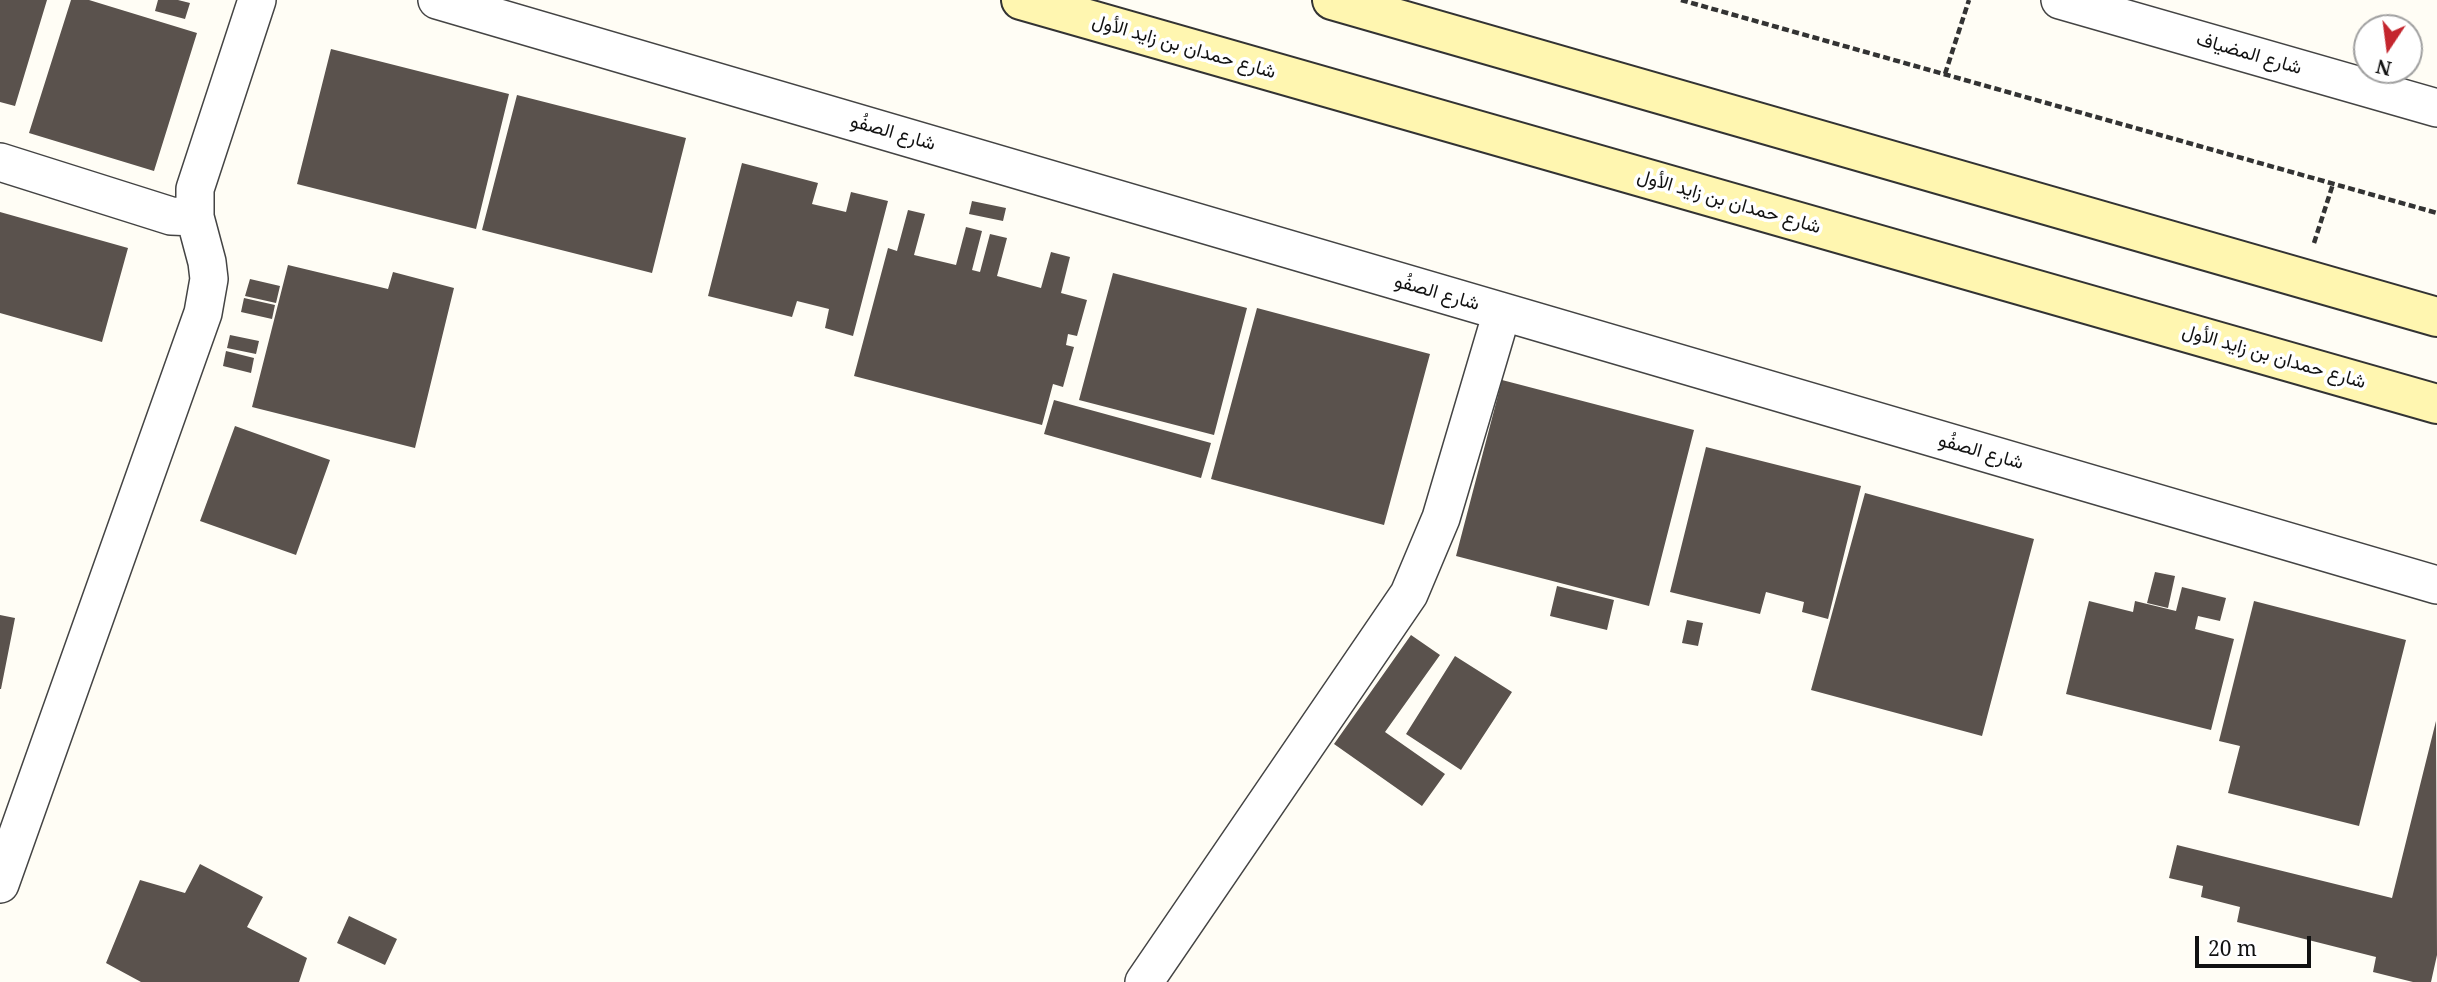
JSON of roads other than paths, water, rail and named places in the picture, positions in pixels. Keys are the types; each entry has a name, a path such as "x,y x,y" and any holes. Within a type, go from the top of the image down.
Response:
{"main road":[{"name":"شارع حمدان بن زايد الأول","path":"1021,0 2437,404"},
{"path":"1332,0 2437,317"}],"street":[{"path":"0,884 203,313 209,279 195,217 195,190 257,0"},
{"name":"شارع الصفُو","path":"437,0 2437,585"},
{"name":"شارع المضياف","path":"2060,0 2110,7 2437,108"},
{"path":"0,162 171,216 195,217"},
{"path":"1144,982 1409,594 1441,518 1502,312"}]}
